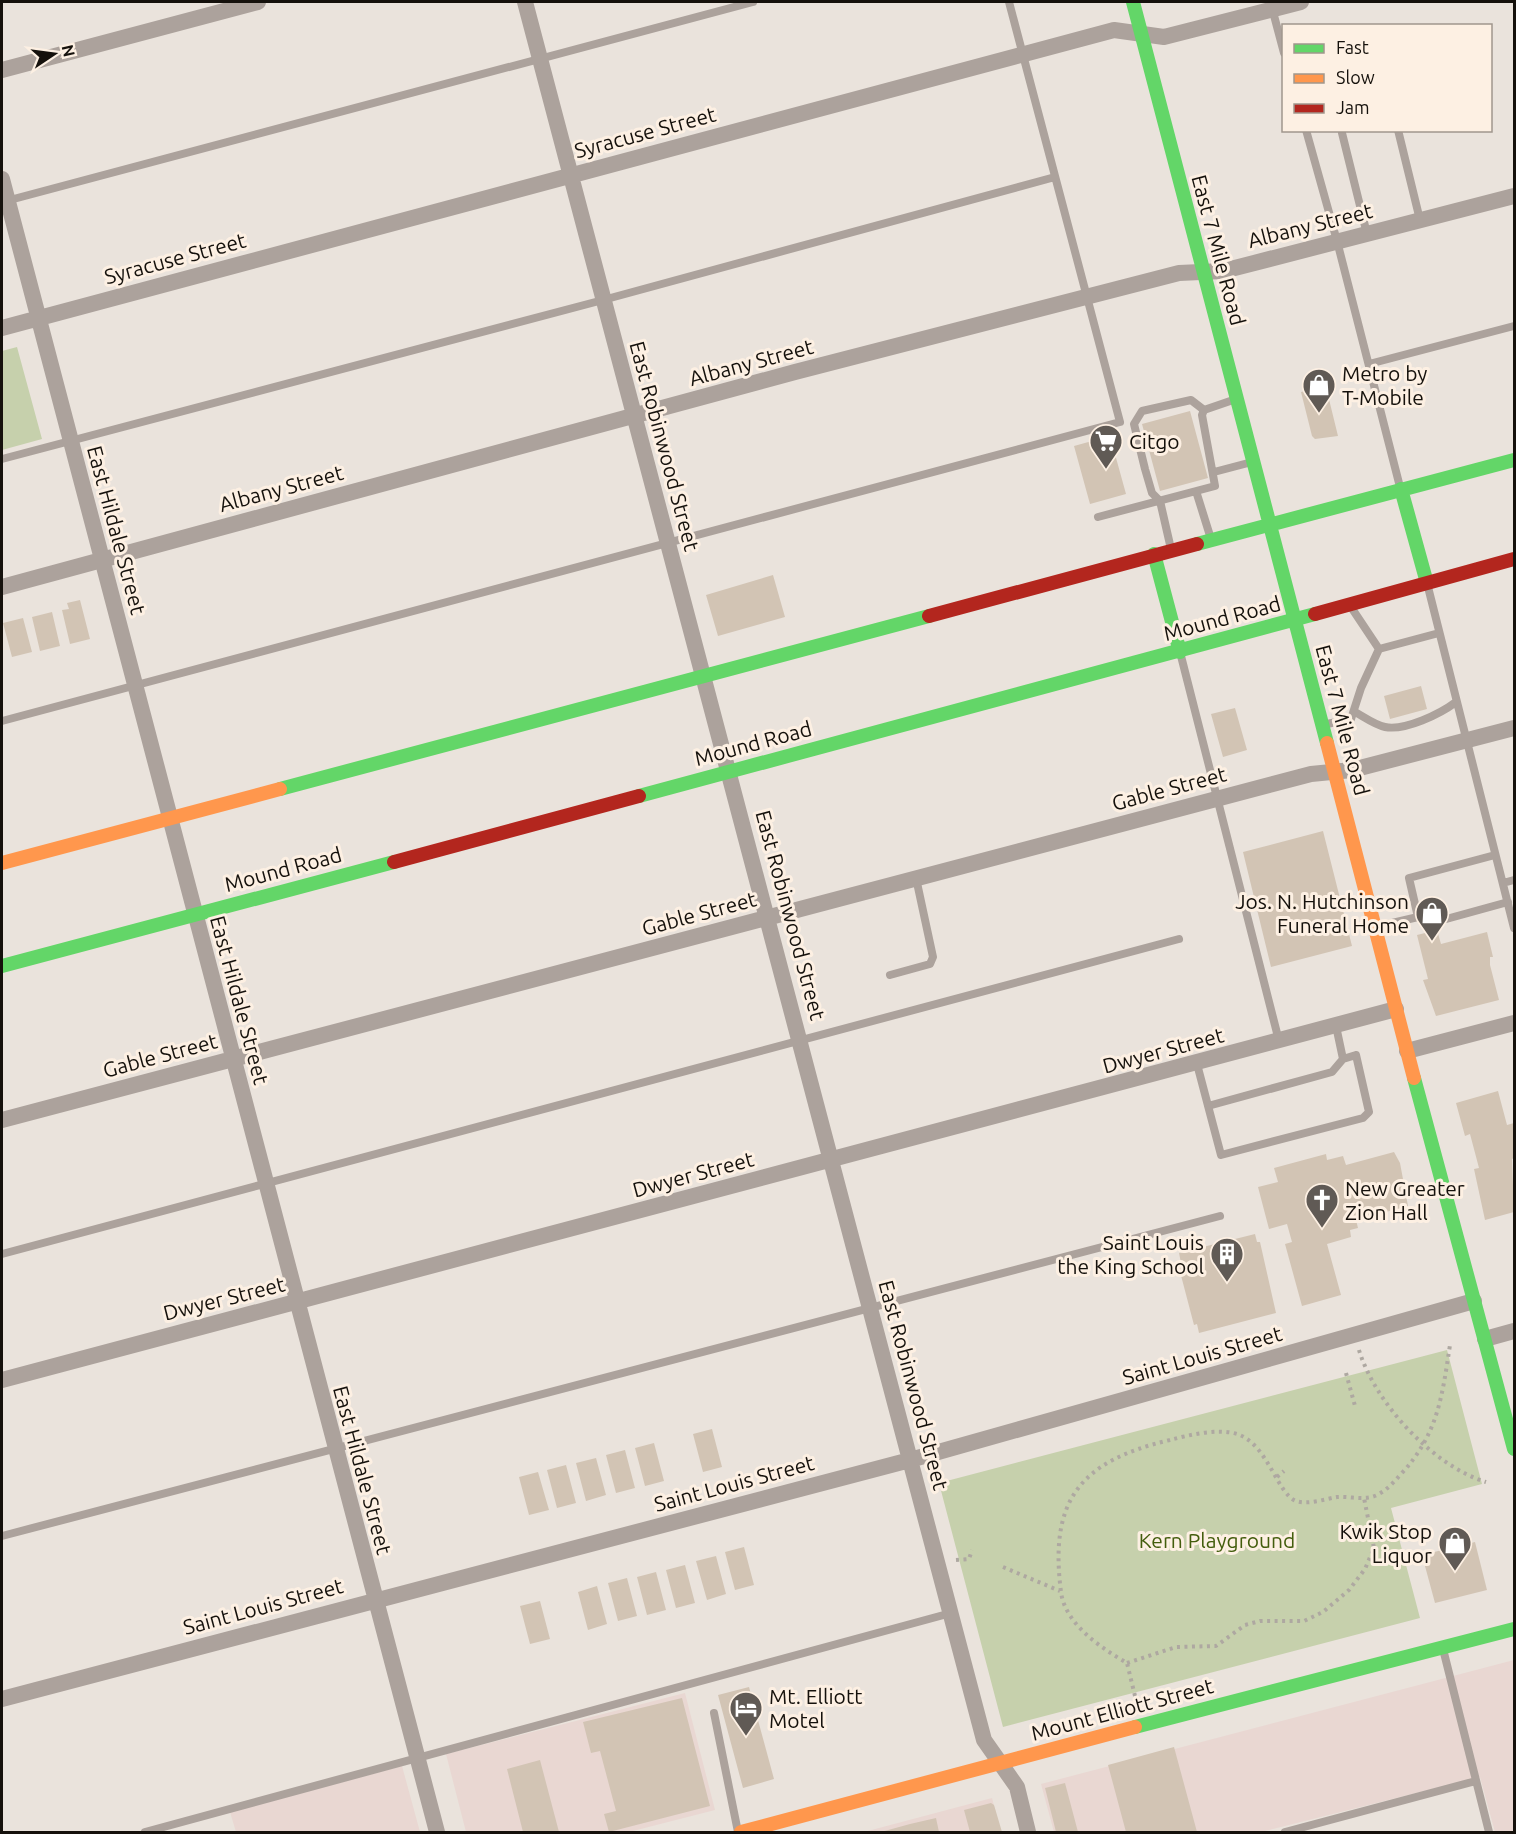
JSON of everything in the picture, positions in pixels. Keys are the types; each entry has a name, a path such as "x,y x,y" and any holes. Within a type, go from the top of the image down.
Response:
{"main road":[{"name":"East 7 Mile Road","path":"1133,2 1374,927 1515,1449"},
{"path":"2,863 1171,549 1515,460"},
{"path":"1401,489 1427,583"},
{"path":"1154,554 1180,652"},
{"name":"Mound Road","path":"2,966 1180,652 1515,559"},
{"name":"Mount Elliott Street","path":"739,1833 999,1762 1515,1629"}],"street":[{"path":"2,70 258,2"},
{"name":"East Robinwood Street","path":"525,2 984,1740 1017,1788 1028,1833"},
{"name":"Syracuse Street","path":"2,328 1114,30 1164,37 1271,5 1301,2"},
{"name":"East Hildale Street","path":"2,179 4,202 38,318 437,1833"},
{"name":"Albany Street","path":"2,587 1179,273 1223,271 1515,196"},
{"name":"Gable Street","path":"2,1120 1311,774 1352,770 1515,728"},
{"name":"Dwyer Street","path":"2,1380 1396,1010"},
{"path":"1407,1051 1515,1023"},
{"name":"Saint Louis Street","path":"2,1699 910,1460 1474,1301"},
{"path":"1485,1339 1515,1331"}],"lane":[{"path":"4,202 753,2"},
{"path":"2,721 1120,422 1009,2"},
{"path":"1271,5 1282,46"},
{"path":"1307,132 1401,489"},
{"path":"1398,132 1420,220"},
{"path":"1342,134 1367,234"},
{"path":"2,459 603,300 1055,177"},
{"path":"1369,364 1515,326"},
{"path":"1204,410 1236,399"},
{"path":"1171,549 1160,501 1152,493 1144,469 1134,424 1142,411 1191,400 1204,410"},
{"path":"1098,517 1215,486 1214,472 1204,451 1199,429 1204,410"},
{"path":"1137,445 1147,441"},
{"path":"1214,472 1253,462"},
{"path":"1144,469 1154,466"},
{"path":"1196,490 1211,539"},
{"path":"1427,583 1465,741 1515,928"},
{"path":"1349,604 1379,650"},
{"path":"1322,725 1351,718 1355,712 1360,688 1379,650 1439,633"},
{"path":"1180,652 1279,1042"},
{"path":"1355,712 1384,727 1394,728 1438,715 1456,702"},
{"path":"1418,916 1409,878 1495,855"},
{"path":"890,975 915,970 930,964 933,957 916,878"},
{"path":"1503,883 1515,880"},
{"path":"1374,927 1418,916 1439,921 1508,902"},
{"path":"2,1254 1179,939"},
{"path":"1336,1026 1343,1059"},
{"path":"1197,1064 1208,1106 1221,1155 1363,1118 1369,1112 1356,1055 1343,1059 1332,1072 1208,1106"},
{"path":"2,1536 1220,1216"},
{"path":"145,1833 951,1613"},
{"path":"1443,1647 1489,1833"},
{"path":"714,1713 739,1833"},
{"path":"1285,1833 1476,1781"}],"path":[{"path":"1354,1335 1365,1368 1383,1397 1415,1437 1470,1477 1486,1482"},
{"path":"1135,1696 1127,1663 1106,1651 1086,1633 1071,1616 1062,1599 1059,1548 1063,1519 1078,1485 1096,1469 1163,1442 1194,1434 1221,1433 1238,1434 1252,1444 1271,1464 1284,1492 1296,1501 1376,1496 1390,1487 1424,1444 1438,1416 1450,1345"},
{"path":"1346,1373 1355,1406"},
{"path":"1277,1477 1284,1471"},
{"path":"1127,1663 1176,1647 1216,1646 1245,1625 1260,1621 1304,1622 1323,1611 1354,1583 1365,1569 1374,1548 1364,1498"},
{"path":"956,1560 969,1559 972,1550"},
{"path":"1003,1567 1061,1591"}],"shaded area":[{"path":"1514,1660 1514,1832 1495,1832 1480,1777 1261,1832 1054,1832 1041,1784"},
{"path":"685,1693 715,1810 629,1832 466,1832 446,1754"},
{"path":"402,1766 420,1832 236,1832 230,1812"},
{"path":"992,1798 1001,1832 864,1832"}],"green space":[{"path":"17,347 42,439 2,450 2,351"},
{"name":"Kern Playground","path":"1447,1350 1482,1484 1391,1508 1420,1618 1003,1727 939,1483"}],"building":[{"name":"Metro by T-Mobile","path":"1326,387 1338,436 1315,439 1312,436 1301,392"},
{"path":"1190,411 1208,478 1160,491 1142,424"},
{"path":"1110,436 1126,494 1090,504 1074,446"},
{"path":"773,575 785,617 718,636 706,595"},
{"path":"80,600 90,639 70,644 62,610 69,609 67,603"},
{"path":"52,612 60,646 40,651 32,617"},
{"path":"23,618 32,652 12,657 3,623"},
{"path":"1421,686 1427,709 1390,719 1384,696"},
{"path":"1235,708 1247,750 1223,757 1211,714"},
{"path":"1323,831 1352,946 1271,967 1243,852"},
{"path":"1437,930 1441,944 1487,932 1493,957 1490,957 1490,965 1499,1000 1436,1016 1423,980 1428,979 1417,935"},
{"path":"1498,1091 1507,1125 1514,1123 1514,1158 1512,1159 1514,1212 1485,1220 1474,1169 1479,1168 1470,1134 1465,1136 1456,1103"},
{"name":"New Greater Zion Hall","path":"1394,1152 1400,1163 1408,1206 1356,1220 1358,1228 1350,1230 1351,1237 1327,1244 1341,1295 1302,1306 1285,1244 1292,1242 1287,1224 1269,1229 1258,1187 1278,1182 1274,1168 1326,1154 1327,1160 1343,1156 1346,1165"},
{"name":"Saint Louis the King School","path":"1255,1234 1257,1242 1260,1242 1276,1313 1199,1333 1197,1324 1194,1325 1178,1264 1181,1263 1179,1253"},
{"path":"712,1429 722,1467 703,1472 693,1434"},
{"path":"654,1443 664,1481 645,1486 635,1448"},
{"path":"625,1450 635,1488 616,1493 606,1455"},
{"path":"596,1458 606,1495 586,1501 576,1463"},
{"path":"566,1465 576,1503 557,1508 547,1470"},
{"path":"538,1472 549,1510 529,1515 519,1477"},
{"path":"1475,1542 1487,1590 1435,1603 1422,1555"},
{"path":"744,1547 754,1585 735,1590 725,1552"},
{"path":"716,1556 726,1594 707,1600 696,1561"},
{"path":"685,1565 695,1603 676,1608 666,1570"},
{"path":"656,1572 666,1610 647,1615 637,1577"},
{"path":"627,1578 637,1616 618,1621 608,1583"},
{"path":"597,1586 607,1624 588,1630 578,1592"},
{"path":"540,1601 550,1639 530,1644 520,1606"},
{"name":"Mt. Elliott Motel","path":"749,1687 774,1779 743,1788 718,1695"},
{"path":"682,1698 710,1806 609,1832 604,1814 616,1811 600,1751 591,1753 583,1722"},
{"path":"1174,1747 1197,1832 1126,1832 1108,1765"},
{"path":"540,1760 559,1832 523,1832 507,1769"},
{"path":"1065,1783 1078,1832 1056,1832 1045,1788"},
{"path":"991,1803 994,1805 1002,1832 970,1832 964,1810"},
{"path":"936,1818 939,1832 881,1832 910,1824"}],"traffic: fast":[{"path":"1133,2 1327,743"},
{"path":"1197,544 1514,460"},
{"path":"1401,489 1427,583"},
{"path":"1154,554 1180,652"},
{"path":"639,796 1315,614"},
{"path":"280,789 929,616"},
{"path":"2,966 394,862"},
{"path":"1414,1078 1514,1449"},
{"path":"1135,1727 1514,1629"}],"traffic: slow":[{"path":"1327,743 1414,1078"},
{"path":"2,863 280,789"},
{"path":"741,1832 1135,1727"}],"traffic: jam":[{"path":"929,616 1197,544"},
{"path":"1315,614 1514,559"},
{"path":"394,862 639,796"}],"place":[{"name":"Metro by T-Mobile","path":"1319,414"},
{"name":"Citgo","path":"1106,470"},
{"name":"Jos. N. Hutchinson Funeral Home","path":"1432,942"},
{"name":"New Greater Zion Hall","path":"1322,1229"},
{"name":"Saint Louis the King School","path":"1227,1283"},
{"name":"Kwik Stop Liquor","path":"1455,1572"},
{"name":"Mt. Elliott Motel","path":"746,1737"}]}
